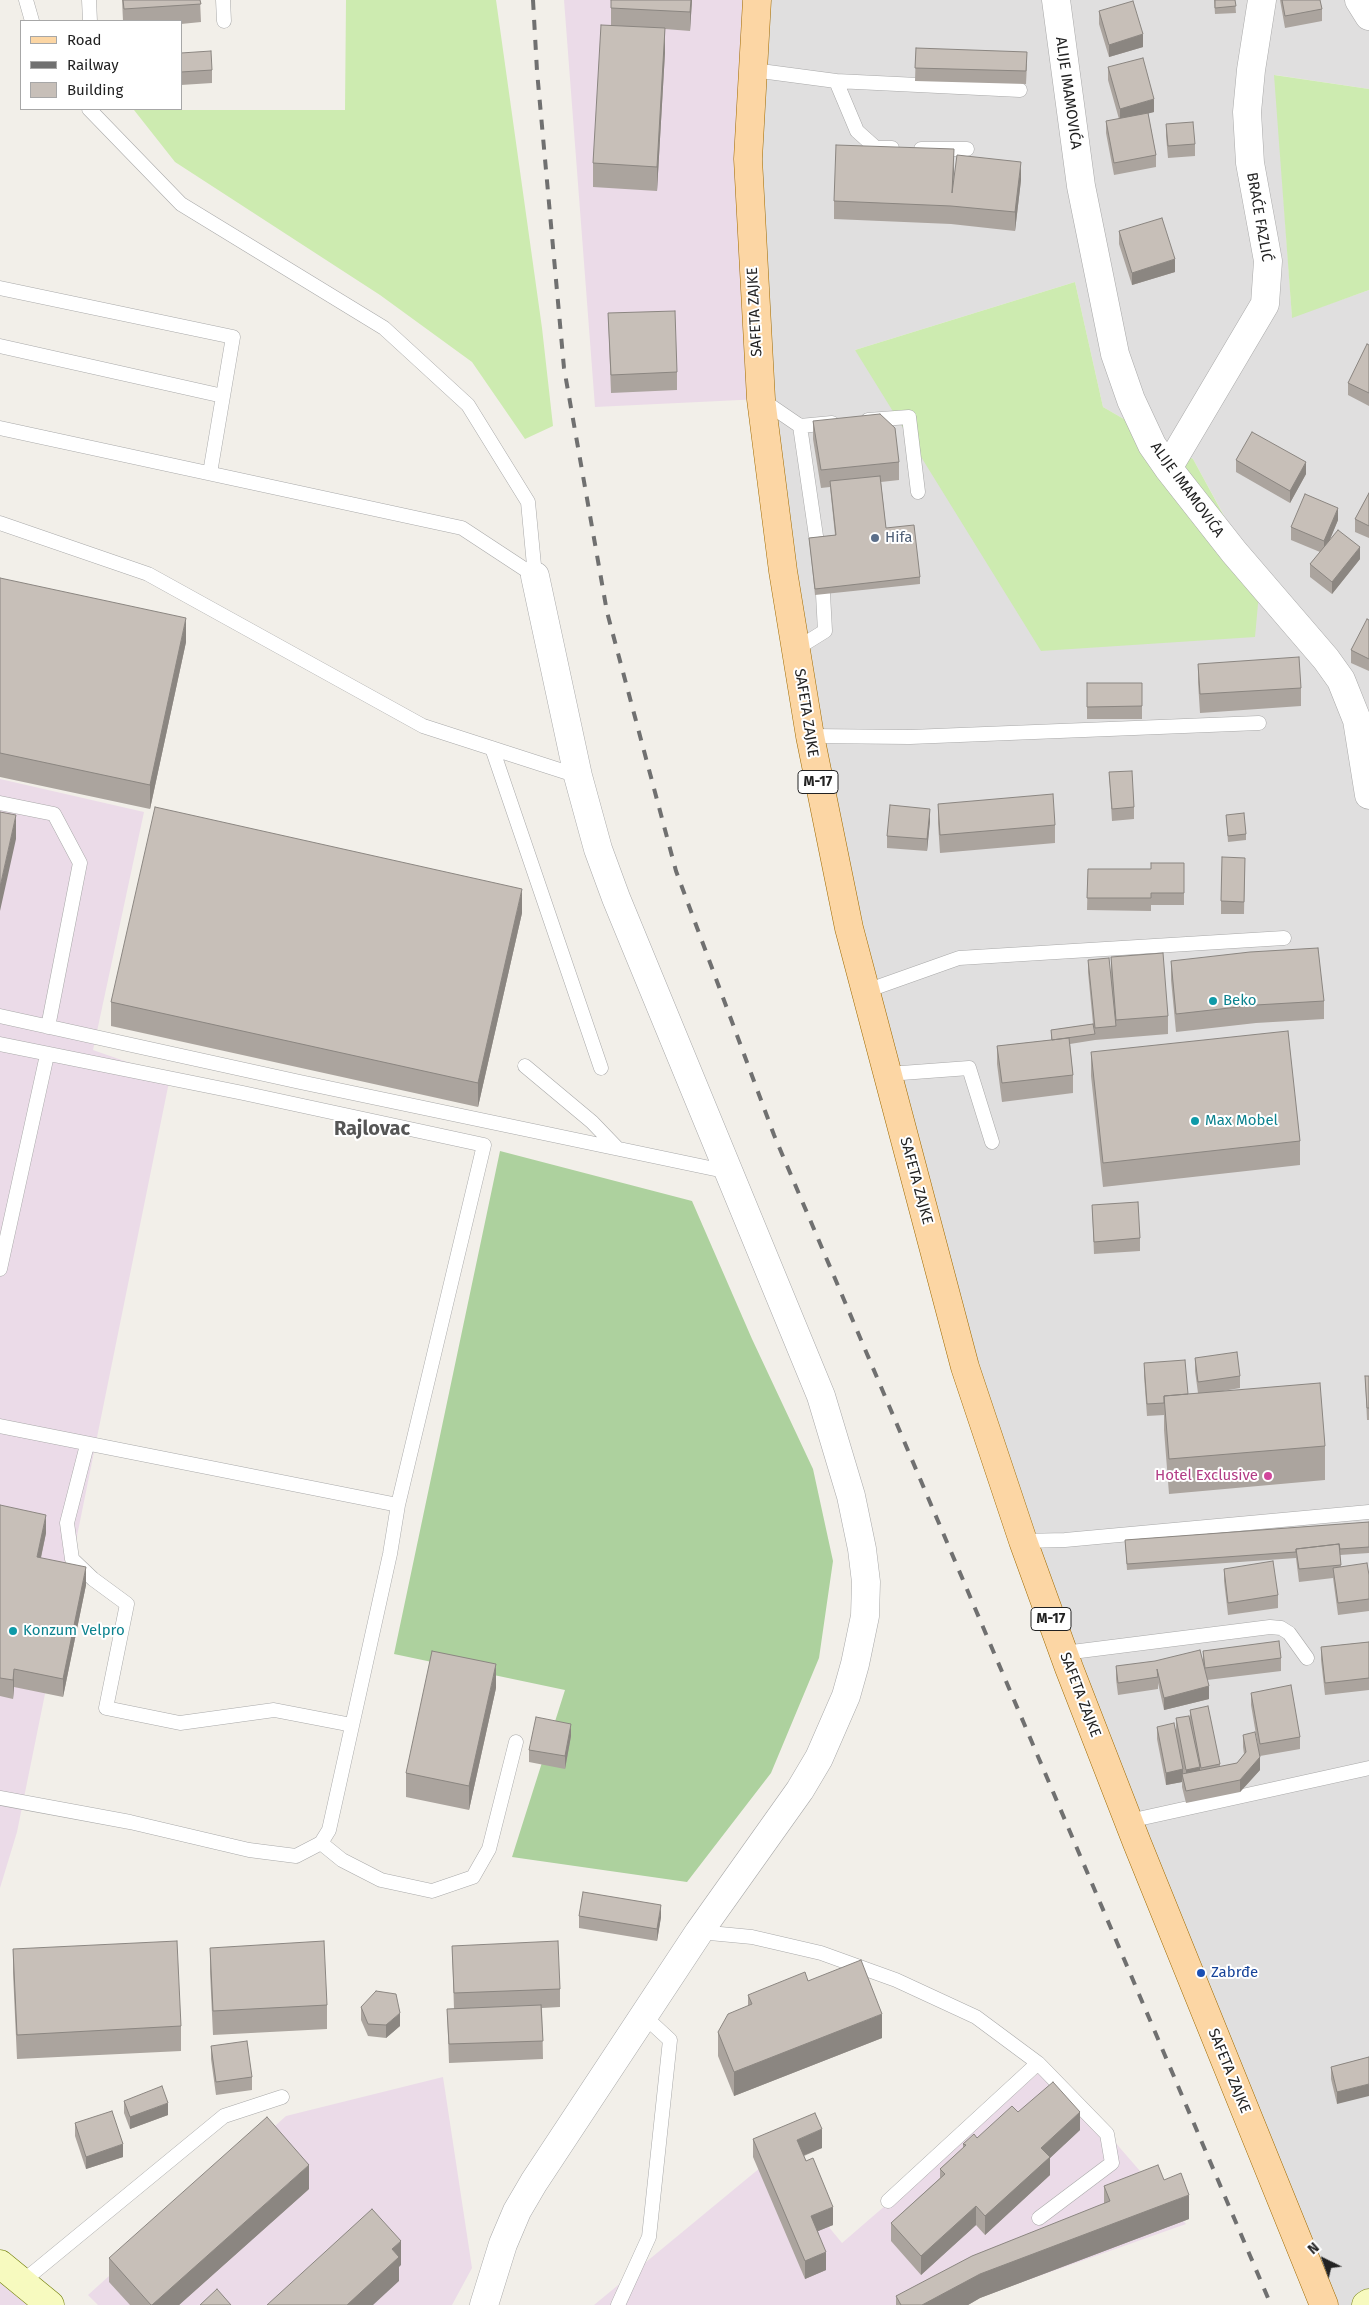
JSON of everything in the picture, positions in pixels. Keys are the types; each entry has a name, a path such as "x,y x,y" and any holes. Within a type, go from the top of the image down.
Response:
{"main road":[{"name":"SAFETA ZAJKE","path":"758,0 748,159 761,399 783,571 810,736 849,928 965,1366 1023,1541 1064,1654 1129,1821 1324,2305"}],"street":[{"name":"ALIJE IMAMOVIĆA","path":"1056,0 1081,186 1115,354 1131,400 1152,445 1168,468 1234,552 1326,659 1341,680 1357,720 1367,766 1369,795"},
{"name":"BRAĆE FAZLIĆ","path":"1168,468 1265,304 1268,261 1250,163 1247,112 1251,70 1262,0"},
{"path":"1359,0 1369,16"},
{"path":"484,2305 502,2244 516,2211 699,1932 800,1790 819,1758 846,1696 865,1616 866,1582 862,1548 850,1496 821,1396 616,898 598,849 578,776 535,576"},
{"path":"0,2264 50,2305"}],"lane":[{"path":"26,0 32,20"},
{"path":"89,0 90,20"},
{"path":"223,0 224,21"},
{"path":"753,70 836,81 1020,90"},
{"path":"836,81 857,131 876,148 967,149"},
{"path":"91,110 181,204 384,328 468,405 528,502 535,576"},
{"path":"0,288 233,336 210,474"},
{"path":"0,346 223,396"},
{"path":"761,399 800,426 908,417 918,492"},
{"path":"800,426 817,543"},
{"path":"0,428 462,528 535,576"},
{"path":"0,523 148,574 423,726 578,776"},
{"path":"796,648 825,631 823,594"},
{"path":"810,736 910,737 1259,723"},
{"path":"492,748 601,1068"},
{"path":"0,803 54,814 80,863 48,1027"},
{"path":"866,991 959,958 1284,938"},
{"path":"0,1016 729,1172"},
{"path":"0,1044 243,1093 484,1145 398,1505 390,1554 329,1830 320,1842 296,1856 249,1850 130,1822 0,1798"},
{"path":"0,1269 47,1055"},
{"path":"525,1066 592,1122 617,1148"},
{"path":"888,1074 969,1068 992,1142"},
{"path":"0,1426 86,1445 398,1505"},
{"path":"86,1445 67,1523 72,1559 93,1579 127,1604 106,1708 180,1723 274,1710 352,1725"},
{"path":"1023,1541 1065,1540 1369,1512"},
{"path":"1064,1654 1270,1627 1281,1628 1289,1633 1307,1658"},
{"path":"320,1842 342,1860 381,1880 432,1891 472,1877 489,1848 516,1742"},
{"path":"1129,1821 1369,1768"},
{"path":"699,1932 752,1937 821,1953 896,1980 976,2017 1038,2063 1107,2134 1112,2163 1039,2218"},
{"path":"618,2305 649,2238 670,2040 644,2016"},
{"path":"888,2201 1038,2063"},
{"path":"22,2282 224,2116 282,2097"}],"shaded area":[{"path":"564,0 759,0 761,399 595,407"},
{"path":"758,0 1369,0 1369,89 1275,75 1292,317 1369,290 1369,2305 1315,2305 1030,1585 841,836 753,357","holes":["1075,282 1103,407 1193,459 1260,581 1254,637 855,350"]},
{"path":"0,779 144,812 93,1050 170,1077 17,1832 0,1888"},
{"path":"1048,2065 1186,2224 957,2305 594,2305 772,2158 842,2243"},
{"path":"443,2077 472,2268 452,2305 98,2305 88,2295 286,2116"},
{"path":"0,2264 50,2305 0,2305"}],"green space":[{"path":"346,0 496,0 542,328 553,426 525,439 472,362 380,295 175,162 134,110 345,110"},
{"path":"1274,75 1369,89 1369,290 1292,318"},
{"path":"1075,282 1103,407 1193,459 1260,582 1255,637 1041,651 855,350"},
{"path":"500,1151 692,1201 752,1339 813,1469 833,1561 819,1658 771,1773 687,1882 512,1857 565,1690 394,1654"}],"building":[{"path":"123,0 200,0 201,4 124,9"},
{"path":"611,0 691,0 690,12 611,8"},
{"path":"1215,0 1235,0 1236,6 1215,8"},
{"path":"1282,0 1320,0 1322,9 1285,16"},
{"path":"1133,1 1143,34 1109,45 1099,11"},
{"path":"601,25 665,28 657,167 593,163"},
{"path":"916,48 1027,52 1026,71 915,68"},
{"path":"211,51 212,70 182,72 182,53"},
{"path":"1143,58 1154,99 1120,109 1108,67"},
{"path":"1148,113 1156,155 1114,163 1106,121"},
{"path":"1193,122 1195,144 1168,146 1166,124"},
{"path":"836,145 954,149 952,193 957,155 1021,162 1015,212 951,206 834,201"},
{"path":"1162,218 1175,259 1132,273 1119,231"},
{"path":"675,311 677,372 611,375 608,313"},
{"path":"1367,344 1369,345 1369,393 1348,383"},
{"path":"880,414 895,428 899,462 821,470 813,421"},
{"path":"1252,432 1306,462 1290,491 1236,460"},
{"name":"Hifa","path":"880,476 886,528 914,525 920,577 815,589 809,538 836,535 830,481"},
{"path":"1369,493 1369,526 1355,519"},
{"path":"1305,494 1338,508 1324,541 1291,527"},
{"path":"1338,530 1360,547 1332,582 1310,564"},
{"path":"0,578 186,618 150,785 0,753"},
{"path":"1367,619 1369,620 1369,659 1351,650"},
{"path":"1299,657 1301,688 1200,694 1198,664"},
{"path":"1087,683 1142,683 1142,706 1087,707"},
{"path":"1132,771 1134,807 1112,809 1109,772"},
{"path":"1053,794 1055,825 940,835 938,804"},
{"path":"890,805 930,809 927,839 887,836"},
{"path":"155,807 522,889 478,1083 111,1002"},
{"path":"0,812 16,815 0,887"},
{"path":"1244,813 1246,834 1228,836 1226,815"},
{"path":"1222,857 1245,858 1244,902 1221,901"},
{"path":"1151,863 1184,863 1184,893 1151,893 1151,898 1087,898 1088,869 1151,869"},
{"path":"1318,948 1324,1001 1256,1005 1176,1014 1171,961 1250,952"},
{"path":"1163,953 1168,1016 1116,1020 1111,957"},
{"path":"1109,958 1116,1026 1095,1028 1088,960"},
{"path":"1093,1024 1095,1034 1052,1040 1051,1030"},
{"name":"Max Mobel","path":"1288,1031 1300,1141 1103,1163 1091,1052"},
{"path":"1069,1038 1073,1075 1002,1083 997,1046"},
{"path":"1138,1202 1140,1238 1094,1242 1092,1205"},
{"path":"1237,1352 1240,1376 1198,1382 1195,1358"},
{"path":"1185,1360 1188,1394 1164,1396 1164,1403 1147,1404 1144,1363"},
{"path":"1365,1376 1369,1376 1369,1408 1367,1408"},
{"path":"1320,1383 1325,1446 1169,1459 1164,1396"},
{"path":"0,1505 46,1515 37,1557 86,1567 63,1679 14,1669 13,1680 0,1678"},
{"path":"1369,1522 1369,1547 1340,1549 1339,1544 1296,1549 1296,1552 1127,1564 1125,1540"},
{"path":"1339,1544 1341,1565 1299,1569 1296,1549"},
{"path":"1273,1561 1278,1595 1228,1603 1224,1569"},
{"path":"1367,1563 1369,1599 1338,1603 1333,1568"},
{"path":"1279,1641 1281,1658 1205,1668 1203,1651"},
{"path":"1369,1642 1369,1678 1325,1683 1321,1647"},
{"path":"1200,1650 1209,1686 1164,1698 1157,1669 1158,1677 1118,1683 1116,1666 1155,1661"},
{"path":"432,1651 496,1664 469,1786 406,1773"},
{"path":"1291,1685 1300,1737 1260,1744 1251,1693"},
{"path":"1208,1706 1220,1764 1201,1768 1190,1710"},
{"path":"1189,1716 1200,1767 1186,1770 1176,1718"},
{"path":"536,1717 571,1724 565,1756 529,1750"},
{"path":"1174,1723 1183,1769 1166,1773 1157,1727"},
{"path":"1255,1732 1260,1757 1240,1780 1186,1791 1182,1774 1237,1763 1246,1752 1243,1735"},
{"path":"583,1892 661,1905 657,1929 579,1916"},
{"path":"177,1941 181,2026 17,2035 13,1949"},
{"path":"324,1941 327,2005 213,2011 210,1948"},
{"path":"558,1941 560,1989 454,1993 452,1946"},
{"path":"861,1960 882,2014 734,2072 718,2032 728,2014 752,2004 748,1995 805,1972 808,1981"},
{"path":"376,1991 396,1994 400,2013 386,2025 368,2024 361,2007"},
{"path":"541,2005 543,2041 449,2044 447,2009"},
{"path":"247,2041 252,2077 216,2082 211,2046"},
{"path":"1369,2057 1369,2084 1337,2092 1331,2067"},
{"path":"1053,2082 1080,2112 1041,2148 1050,2157 985,2216 976,2206 921,2256 891,2223 945,2174 940,2169 966,2145 963,2144 974,2134 977,2138 1012,2106 1018,2112"},
{"path":"162,2086 168,2103 130,2117 124,2101"},
{"path":"112,2111 123,2144 86,2157 75,2123"},
{"path":"815,2113 822,2129 797,2140 806,2161 813,2158 833,2207 811,2216 826,2252 805,2261 753,2139"},
{"path":"267,2117 309,2165 151,2305 109,2258"},
{"path":"1158,2165 1164,2180 1181,2173 1189,2195 980,2274 922,2305 901,2305 896,2296 972,2256 1110,2201 1104,2186"},
{"path":"372,2209 401,2241 392,2249 399,2257 347,2305 267,2305"},
{"path":"217,2289 231,2305 200,2305"}],"railway":[{"path":"533,0 537,71 564,368 607,612 676,871 774,1135 1271,2305"}],"place":[{"name":"Hifa","path":"875,538"},
{"name":"Beko","path":"1213,1001"},
{"name":"Max Mobel","path":"1195,1121"},
{"name":"Hotel Exclusive","path":"1268,1476"},
{"name":"Konzum Velpro","path":"13,1631"},
{"name":"Zabrđe","path":"1201,1973"}],"district":[{"name":"Rajlovac","path":"372,1129"}]}
